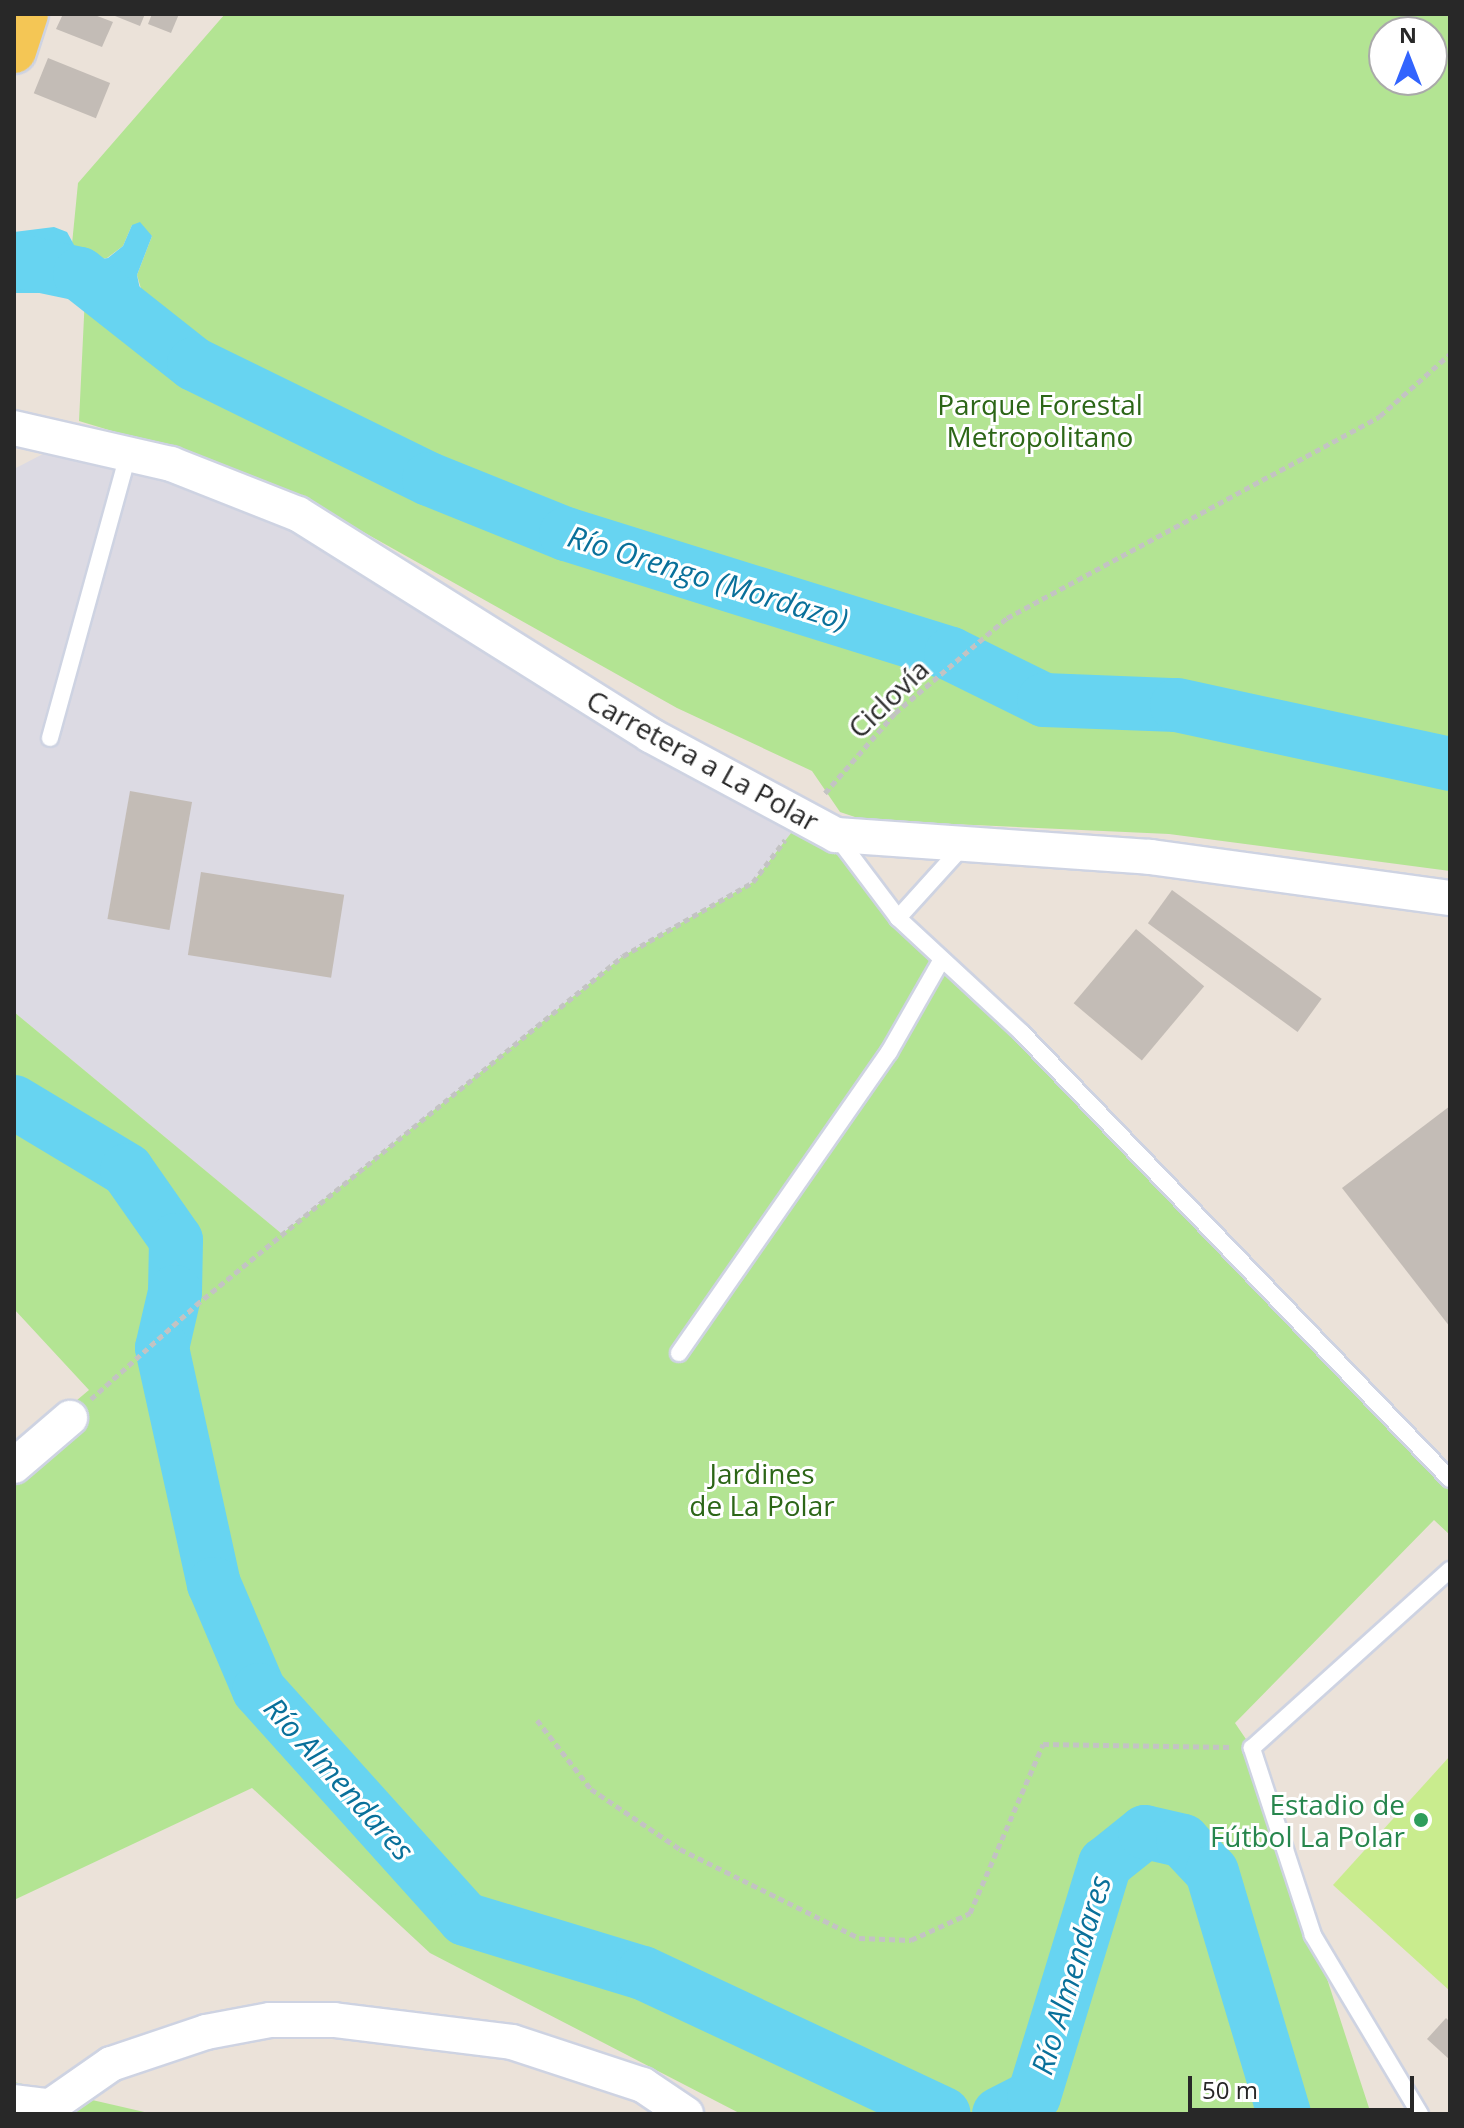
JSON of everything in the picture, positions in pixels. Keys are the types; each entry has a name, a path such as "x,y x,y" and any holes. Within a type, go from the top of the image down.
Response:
{"main road":[{"path":"14,51 26,14"}],"street":[{"name":"Carretera a La Polar","path":"14,428 171,464 298,514 650,735 805,815 836,835 1150,857 1450,898"},
{"path":"14,1466 70,1418"},
{"path":"41,2110 111,2064 206,2032 270,2020 334,2020 512,2042 643,2085 686,2114"}],"lane":[{"path":"50,738 128,455"},
{"path":"836,835 898,918 1022,1033 1450,1479"},
{"path":"898,918 966,842"},
{"path":"679,1353 889,1052 941,961"},
{"path":"1420,2114 1313,1935 1252,1748 1450,1570"}],"path":[{"name":"Ciclovía","path":"114,1380 196,1305 623,956 753,882 805,815 895,713 1007,618 1380,416 1450,354"},
{"path":"537,1720 591,1789 680,1849 859,1938 911,1940 970,1913 1043,1744 1252,1748"}],"shaded area":[{"path":"68,441 298,514 805,815 753,882 694,917 284,1236 14,1012 14,469"}],"green space":[{"name":"Parque Forestal Metropolitano","path":"225,14 1450,14 1450,871 1169,834 864,820 840,812 812,771 677,708 308,501 175,450 79,421 85,296 107,304 144,299 137,275 152,236 132,225 123,246 107,258 89,261 80,256 72,244 78,183"},
{"name":"Jardines de La Polar","path":"805,815 898,918 1450,1480 1450,1535 1434,1520 1235,1723 1252,1748 1371,2114 741,2114 430,1953 252,1788 14,1900 14,1453 89,1390 14,1309 14,1012 282,1234 623,956 753,882"},
{"name":"Estadio de Fútbol La Polar","path":"1450,1756 1450,1991 1333,1885"},
{"path":"14,2082 153,2114 64,2114 14,2106"}],"water":[{"path":"140,222 152,236 137,275 147,322 74,293 14,293 14,232 54,227 67,232 80,256 89,261 108,258 123,246 132,225"}],"building":[{"path":"63,14 92,14 113,22 102,47 56,29"},
{"path":"110,14 145,14 140,26"},
{"path":"152,14 179,14 171,33 148,24"},
{"path":"48,58 110,83 96,118 34,93"},
{"path":"130,791 192,802 169,930 107,919"},
{"path":"201,872 344,895 331,978 188,955"},
{"path":"1172,890 1322,999 1298,1032 1148,923"},
{"path":"1136,929 1204,986 1142,1061 1074,1003"},
{"path":"1450,1106 1450,1327 1342,1188"},
{"path":"1446,2018 1450,2022 1450,2060 1427,2039"}],"waterway":[{"name":"Río Orengo (Mordazo)","path":"14,260 80,274 194,364 429,479 566,534 951,654 1044,700 1177,705 1450,764"},
{"name":"Río Almendares","path":"14,1102 127,1170 176,1240 175,1292 162,1348 214,1584 259,1690 465,1919 643,1973 944,2114"},
{"name":"Río Almendares","path":"999,2114 1034,2096 1105,1864 1145,1832 1183,1841 1212,1872 1284,2114"}],"place":[{"name":"Estadio de Fútbol La Polar","path":"1421,1820"}]}
